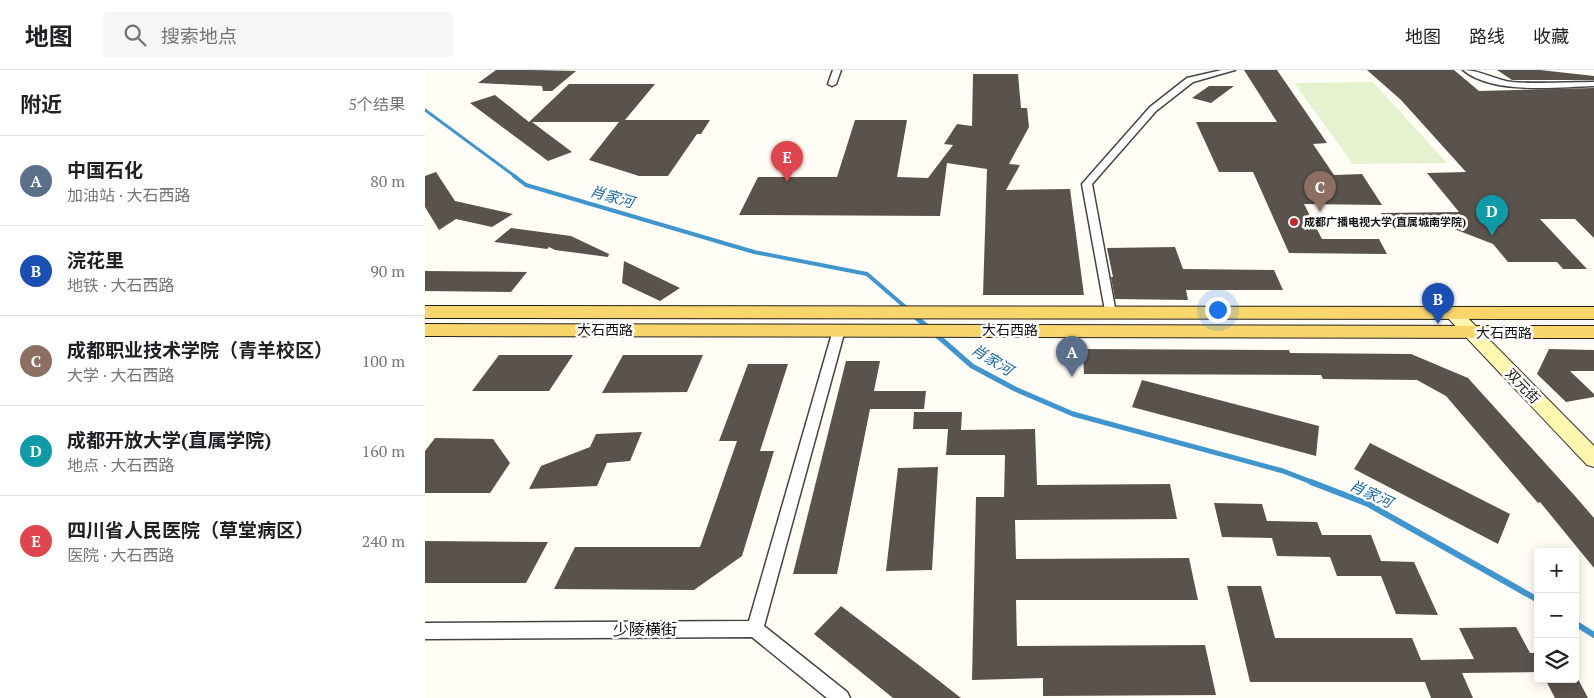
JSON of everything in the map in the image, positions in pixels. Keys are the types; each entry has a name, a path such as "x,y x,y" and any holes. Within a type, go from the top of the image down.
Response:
{"main road":[{"name":"大石西路","path":"425,312 1594,313"},
{"name":"双元街","path":"1453,313 1594,459"},
{"name":"大石西路","path":"425,330 1594,332"}],"street":[{"path":"832,84 837,70"},
{"path":"1110,313 1087,184 1153,109 1190,80 1231,70"},
{"path":"1467,70 1488,79 1517,84 1594,84"},
{"path":"839,330 755,629 841,698"},
{"name":"少陵横街","path":"425,631 755,629"}],"green space":[{"path":"1373,82 1447,163 1353,164 1294,83"}],"building":[{"path":"496,70 576,71 552,91 543,91 542,86 478,83"},
{"path":"1244,70 1277,70 1327,143 1313,144 1334,175 1362,174 1382,205 1304,204 1322,239 1379,239 1387,254 1289,253 1253,172 1219,172 1196,122 1277,122"},
{"path":"1367,70 1454,70 1479,91 1594,88 1594,238 1575,219 1540,219 1587,269 1563,269 1557,262 1508,262 1493,244 1449,227 1391,227 1381,213 1459,212 1427,173 1466,172 1401,100"},
{"path":"1497,70 1540,70 1594,76 1594,80 1512,80"},
{"path":"973,74 1018,74 1021,108 1027,108 1029,127 1009,164 1020,165 1006,190 1070,189 1084,295 983,295 987,169 947,163 940,216 739,215 758,177 837,177 855,120 907,120 897,177 928,178 953,145 944,144 957,124 972,126"},
{"path":"569,84 655,84 625,120 710,120 701,134 697,134 668,176 639,176 589,160 619,122 532,122 572,152 548,161 470,103 495,95 529,122"},
{"path":"1209,86 1234,86 1211,103 1192,98"},
{"path":"436,172 455,201 513,214 492,227 456,219 439,230 425,207 425,176"},
{"path":"511,228 571,236 609,254 608,257 555,250 549,247 547,249 494,242"},
{"path":"1175,247 1183,269 1274,270 1283,290 1186,290 1188,300 1115,299 1107,248"},
{"path":"624,261 680,288 660,301 622,283"},
{"path":"425,271 527,272 511,292 425,291"},
{"path":"1083,349 1289,350 1290,353 1411,354 1468,378 1594,518 1594,568 1540,502 1538,503 1446,396 1417,380 1323,379 1321,375 1084,374"},
{"path":"1549,349 1594,350 1594,371 1570,371 1594,394 1594,397 1566,402 1537,374"},
{"path":"499,355 573,355 549,391 472,391"},
{"path":"623,355 703,355 687,392 602,393"},
{"path":"846,361 880,361 874,391 926,391 924,409 870,409 837,574 793,574"},
{"path":"748,364 788,364 760,451 774,451 742,556 694,590 554,589 575,547 700,547 737,441 719,441"},
{"path":"1142,380 1319,426 1316,456 1132,407"},
{"path":"914,412 962,412 961,430 1035,429 1037,485 1170,484 1177,519 1015,520 1016,559 1189,558 1198,600 1016,600 1017,646 1205,645 1216,695 1043,696 1043,678 972,680 976,497 1004,497 1005,455 946,455 948,429 913,429"},
{"path":"642,432 630,461 607,463 597,486 529,489 541,466 590,447 596,434"},
{"path":"435,438 493,439 510,463 490,493 425,493 425,451"},
{"path":"1370,443 1510,514 1498,544 1354,469"},
{"path":"938,467 932,570 886,571 898,468"},
{"path":"1214,503 1262,504 1267,521 1317,522 1322,535 1371,535 1381,561 1414,562 1438,615 1396,614 1381,576 1337,576 1330,557 1277,556 1272,538 1222,537"},
{"path":"425,541 548,542 526,583 425,583"},
{"path":"1227,586 1261,586 1275,638 1412,638 1421,660 1474,659 1459,628 1516,627 1530,653 1534,653 1534,672 1462,673 1473,698 1431,698 1425,682 1250,682"},
{"path":"841,606 961,698 893,698 814,634"},
{"path":"1579,681 1588,698 1555,698 1547,683 1579,683"}],"waterway":[{"name":"肖家河","path":"425,110 516,177"},
{"name":"肖家河","path":"514,176 526,185 754,252 867,274 911,312"},
{"name":"肖家河","path":"909,311 972,366 1015,389 1073,414 1283,471 1314,483"},
{"name":"肖家河","path":"1311,482 1368,504 1534,598"},
{"name":"肖家河","path":"1579,626 1594,635"}],"place":[{"name":"四川省人民医院（草堂病区）","path":"787,182"},
{"name":"成都职业技术学院（青羊校区）","path":"1320,212"},
{"name":"成都广播电视大学(直属城南学院)","path":"1294,222"},
{"name":"成都开放大学(直属学院)","path":"1492,236"},
{"name":"浣花里","path":"1438,324"},
{"name":"中国石化","path":"1072,377"}]}
